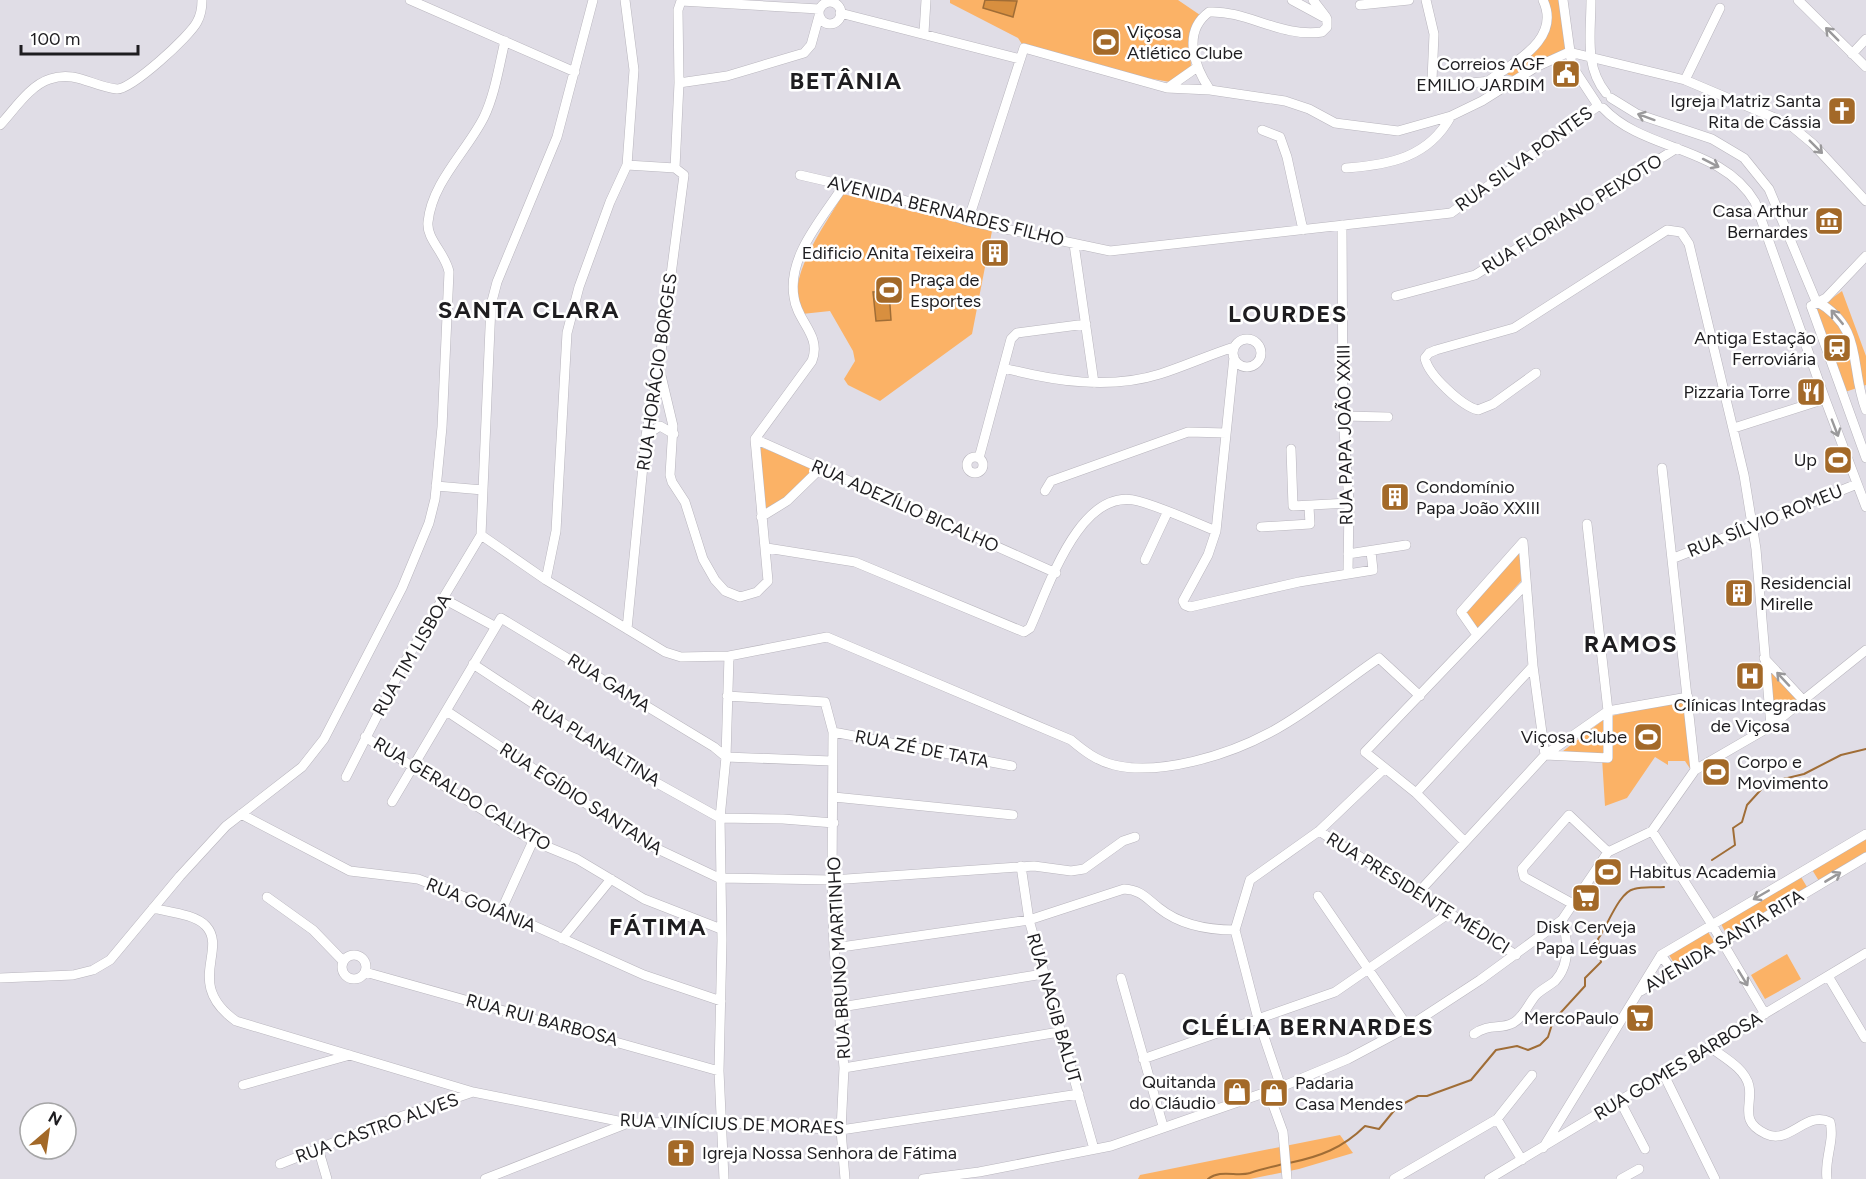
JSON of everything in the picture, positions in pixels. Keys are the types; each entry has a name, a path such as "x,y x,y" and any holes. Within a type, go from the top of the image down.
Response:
{"street":[{"path":"0,125 37,86 49,79 68,75 118,90 131,84 189,34 197,22 202,0"},
{"path":"410,0 575,72"},
{"path":"593,0 557,137 497,282 491,305 481,535 546,580 665,652 681,657 729,656 827,636 1071,740 1091,757 1115,765 1159,766 1215,756 1270,733 1378,658 1420,696"},
{"path":"546,580 556,531 567,333 579,287 610,202 627,165 634,70 625,0"},
{"path":"686,0 821,7 830,2 836,4 840,13"},
{"name":"RUA HORÁCIO BORGES","path":"627,629 646,435 658,367 684,180 681,171 675,168 679,83 678,5 686,0"},
{"path":"924,33 926,0"},
{"path":"1292,0 1327,19"},
{"path":"1210,90 1196,68 1193,36 1196,27 1209,12 1226,11 1254,22 1298,33 1322,32 1327,27 1327,19 1313,0"},
{"path":"1360,5 1409,0"},
{"path":"1426,0 1434,34 1431,80 1443,85 1491,79 1513,81"},
{"path":"1491,79 1537,44 1547,29 1547,8 1543,0"},
{"path":"1563,0 1572,66 1599,106 1635,130 1719,166 1746,187 1755,202 1866,507"},
{"path":"1591,0 1589,55 1593,74 1609,96 1637,114 1712,139 1744,158 1769,189 1816,301 1832,309 1842,320 1858,366 1858,389 1866,410"},
{"path":"1798,0 1866,67"},
{"path":"821,7 829,23 836,21 840,13"},
{"path":"679,83 727,76 804,53 811,45 821,7"},
{"path":"1685,80 1720,8"},
{"path":"840,13 1020,59"},
{"path":"1852,54 1866,39"},
{"path":"0,978 73,975 93,970 110,960 211,841 302,767 324,739 419,549 429,523 436,486 442,427 448,272 447,260 430,234 428,224 443,182 484,117 505,42"},
{"path":"968,221 1024,48 1167,88 1210,90 1285,101 1309,109 1335,123 1398,131 1451,116 1569,52 1589,55 1685,80 1789,124 1836,168 1866,201"},
{"path":"1167,88 1196,68"},
{"name":"RUA SILVA PONTES","path":"1342,225 1451,213 1599,106 1610,105 1609,96"},
{"path":"1346,168 1379,166 1429,146 1442,132 1451,116"},
{"path":"1262,130 1280,137 1287,157 1303,230"},
{"name":"RUA FLORIANO PEIXOTO","path":"1396,296 1475,275 1677,148"},
{"path":"627,165 675,168"},
{"name":"AVENIDA BERNARDES FILHO","path":"800,175 891,196 968,221 1110,251 1342,225"},
{"path":"658,367 674,434 670,475 685,502 702,559 725,591 741,597 765,588 768,581 767,548 761,517 755,439 812,361 816,351 815,339 796,308 793,294 794,267 844,185"},
{"name":"RUA PAPA JOÃO XXIII","path":"1342,225 1343,416 1349,502 1348,573"},
{"path":"1536,372 1493,404 1478,410 1458,399 1432,372 1425,358 1429,353 1514,328 1668,230 1681,232 1689,244 1734,428 1752,525 1771,726"},
{"path":"1074,244 1094,383"},
{"path":"1866,256 1826,298 1816,301 1811,306 1866,458"},
{"path":"979,458 1011,339 1017,333 1086,324"},
{"path":"1004,368 1035,376 1094,383 1158,374 1234,352 1216,531 1208,555 1183,601 1185,605 1190,607 1348,573 1372,570 1371,552"},
{"path":"1734,428 1825,399"},
{"path":"650,409 669,409"},
{"path":"1343,416 1388,417"},
{"path":"646,435 660,426 674,434"},
{"path":"1045,491 1051,481 1188,432 1226,433"},
{"name":"RUA ADEZÍLIO BICALHO","path":"755,439 1056,573"},
{"path":"1291,449 1293,506 1309,507 1349,502"},
{"path":"761,517 787,501 821,468"},
{"path":"1662,468 1674,558 1695,770"},
{"name":"RUA SÍLVIO ROMEU","path":"1674,558 1857,484"},
{"path":"436,486 483,490"},
{"path":"767,548 855,562 1024,632 1030,628 1076,530 1102,507 1119,501 1137,501 1216,531"},
{"path":"1261,527 1311,524 1309,507"},
{"path":"1145,560 1167,513"},
{"path":"1545,755 1608,758 1608,711 1587,524"},
{"name":"RUA TIM LISBOA","path":"345,777 403,665 481,535"},
{"path":"1477,635 1461,612 1523,542 1533,666 1545,755"},
{"path":"1348,554 1406,545"},
{"path":"1465,842 1416,793 1365,752 1525,585"},
{"path":"392,802 448,712 494,627 444,599"},
{"name":"RUA GAMA","path":"494,627 501,618 504,618 726,757"},
{"path":"923,1179 979,1172 1094,1149 1281,1087 1348,1059 1408,1027 1516,955 1562,920 1608,852 1652,831 1695,770 1771,726 1866,650"},
{"path":"724,1179 719,1071 721,929 719,878 729,656"},
{"path":"1763,658 1803,700"},
{"name":"RUA PLANALTINA","path":"473,664 639,773 720,818"},
{"path":"1416,793 1533,666"},
{"name":"RUA BRUNO MARTINHO","path":"727,696 825,702 833,732 831,761 834,797 832,880 834,948 841,1007 844,1068 841,1130 845,1179"},
{"path":"1417,894 1545,755 1608,711 1688,697"},
{"name":"RUA EGÍDIO SANTANA","path":"448,712 647,844 719,878"},
{"name":"RUA ZÉ DE TATA","path":"833,732 1012,766"},
{"name":"RUA GERALDO CALIXTO","path":"365,737 533,841 577,859 644,899 721,929"},
{"path":"726,757 831,761"},
{"path":"1281,1087 1258,1019 1235,930 1250,880 1319,831 1385,768"},
{"path":"834,797 1013,815"},
{"name":"RUA GOIÂNIA","path":"242,814 350,872 418,879 501,911 644,975 721,1001"},
{"path":"1572,904 1524,877 1522,869 1569,816 1608,852"},
{"path":"720,818 783,819 834,824"},
{"name":"RUA PRESIDENTE MÉDICI","path":"1319,831 1516,955"},
{"path":"1652,831 1711,923 1765,1014"},
{"name":"AVENIDA SANTA RITA","path":"1639,993 1661,955 1711,923 1866,834"},
{"path":"719,878 832,880 1021,866 1084,869 1123,842 1135,837"},
{"path":"501,911 533,841"},
{"name":"AVENIDA SANTA RITA","path":"1639,993 1866,857"},
{"name":"RUA NAGIB BALUT","path":"1021,866 1029,920 1094,1149"},
{"path":"1804,870 1814,888"},
{"path":"562,939 611,879"},
{"path":"834,948 1029,920 1124,889 1137,890 1159,908 1196,926 1235,930"},
{"path":"1318,896 1408,1027"},
{"path":"267,897 313,930 344,961"},
{"name":"RUA VINÍCIUS DE MORAES","path":"153,908 193,918 206,925 212,936 210,994 221,1011 236,1021 473,1092 628,1123 720,1122 841,1130 1080,1094"},
{"path":"1143,1059 1335,992 1448,914"},
{"path":"1474,1034 1484,1027 1511,1024 1523,1015 1539,992 1555,980 1565,964 1567,939 1562,920"},
{"name":"RUA GOMES BARBOSA","path":"1489,1179 1866,953"},
{"path":"1661,955 1673,972"},
{"name":"RUA RUI BARBOSA","path":"350,956 357,956 363,961 365,972 356,979 348,978 342,968 344,961 350,956"},
{"name":"RUA RUI BARBOSA","path":"365,972 719,1071"},
{"path":"841,1007 1043,974"},
{"path":"1828,976 1865,1038"},
{"path":"1121,978 1163,1126"},
{"path":"1543,1148 1639,993"},
{"path":"844,1068 1059,1032"},
{"path":"1710,1047 1742,1073 1749,1086 1749,1117 1758,1130 1770,1136 1785,1135 1812,1119 1821,1118 1830,1122 1833,1132 1828,1155 1827,1179"},
{"path":"243,1085 350,1055"},
{"path":"1664,1074 1715,1179"},
{"path":"1394,1179 1497,1119 1532,1075"},
{"path":"1268,1091 1282,1132 1286,1176"},
{"name":"RUA CASTRO ALVES","path":"280,1164 473,1092"},
{"path":"1620,1101 1645,1149"},
{"path":"1497,1119 1522,1160"},
{"path":"485,1179 628,1123"},
{"path":"318,1148 327,1179"},
{"path":"1621,1179 1639,1168"}],"shaded area":[{"name":"Viçosa Atlético Clube","path":"950,0 1178,0 1200,15 1190,47 1191,67 1170,82 1119,73 1024,47 1018,38 950,3"},
{"path":"985,0 1017,1 1013,17 983,8"},
{"path":"1546,0 1559,0 1567,50 1513,76 1502,73 1548,29"},
{"name":"Praça de Esportes","path":"843,194 992,231 972,334 880,401 848,385 844,379 855,361 853,351 830,311 802,314 797,301 798,285 809,252"},
{"path":"889,291 891,320 876,321 873,292"},
{"path":"1842,291 1866,356 1866,385 1842,393 1814,303 1827,302"},
{"path":"760,447 815,468 786,498 766,511"},
{"path":"1520,552 1521,581 1478,629 1465,613"},
{"path":"1769,670 1798,699 1780,715 1774,714"},
{"name":"Viçosa Clube","path":"1685,699 1691,770 1685,761 1668,761 1668,765 1655,757 1627,798 1605,806 1602,758 1558,755 1607,717"},
{"path":"1866,837 1866,852 1819,881 1811,868"},
{"path":"1801,877 1807,887 1727,935 1721,924"},
{"path":"1708,932 1715,943 1676,966 1669,955"},
{"path":"1787,954 1801,979 1765,999 1751,975"},
{"path":"1340,1135 1353,1153 1299,1169 1250,1179 1138,1179 1140,1175"}],"waterway":[{"path":"1712,860 1735,845 1733,828 1742,822 1747,805 1767,783 1804,774 1841,755 1866,749"},
{"path":"1289,1163 1330,1151 1357,1134 1365,1126 1379,1129 1397,1107 1418,1096 1427,1096 1471,1080 1496,1050 1517,1046 1528,1050 1540,1045 1548,1037 1553,1021 1585,986 1585,978 1601,962 1598,939 1623,896 1638,888 1664,887"},
{"path":"1208,1179 1218,1174 1245,1174 1283,1164"}],"place":[{"name":"Viçosa Atlético Clube","path":"1106,42"},
{"name":"Correios AGF EMILIO JARDIM","path":"1566,74"},
{"name":"Igreja Matriz Santa Rita de Cássia","path":"1842,111"},
{"name":"Casa Arthur Bernardes","path":"1829,221"},
{"name":"Edificio Anita Teixeira","path":"995,253"},
{"name":"Praça de Esportes","path":"889,290"},
{"name":"Antiga Estação Ferroviária","path":"1837,348"},
{"name":"Pizzaria Torre","path":"1811,392"},
{"name":"Up","path":"1838,460"},
{"name":"Condomínio Papa João XXIII","path":"1395,497"},
{"name":"Residencial Mirelle","path":"1739,593"},
{"name":"Clínicas Integradas de Viçosa","path":"1750,676"},
{"name":"Viçosa Clube","path":"1648,737"},
{"name":"Corpo e Movimento","path":"1716,772"},
{"name":"Habitus Academia","path":"1608,872"},
{"name":"Disk Cerveja Papa Léguas","path":"1586,898"},
{"name":"MercoPaulo","path":"1640,1018"},
{"name":"Quitanda do Cláudio","path":"1237,1092"},
{"name":"Padaria Casa Mendes","path":"1274,1093"},
{"name":"Igreja Nossa Senhora de Fátima","path":"681,1153"}],"district":[{"name":"BETÂNIA","path":"846,81"},
{"name":"SANTA CLARA","path":"529,310"},
{"name":"LOURDES","path":"1288,314"},
{"name":"RAMOS","path":"1631,644"},
{"name":"FÁTIMA","path":"658,927"},
{"name":"CLÉLIA BERNARDES","path":"1308,1027"}]}
